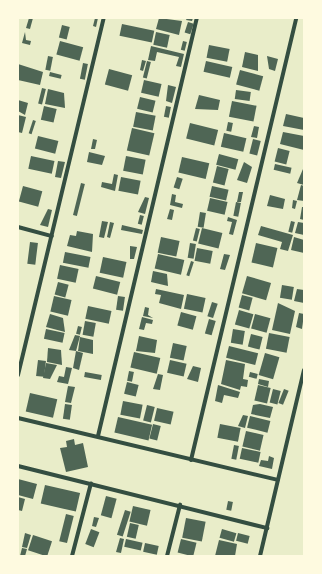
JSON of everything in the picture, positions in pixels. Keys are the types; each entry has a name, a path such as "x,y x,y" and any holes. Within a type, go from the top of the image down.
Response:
{"street":[{"path":"18,375 104,18"},
{"path":"98,436 197,18"},
{"path":"191,460 296,18"},
{"path":"18,227 52,236"},
{"path":"260,556 304,370"},
{"path":"18,418 278,480"},
{"path":"18,466 267,528"},
{"path":"72,556 91,483"},
{"path":"167,556 180,506"}],"building":[{"path":"29,18 33,18 30,29 26,28"},
{"path":"95,18 98,18 96,27 93,26"},
{"path":"159,18 182,21 179,35 156,29"},
{"path":"187,18 193,18 192,21 186,20"},
{"path":"188,22 194,24 190,34 185,32"},
{"path":"122,24 154,31 152,43 120,36"},
{"path":"62,25 70,27 67,40 59,38"},
{"path":"25,32 26,40 31,41 30,45 22,43"},
{"path":"156,32 170,35 167,48 153,45"},
{"path":"60,41 83,47 80,61 56,55"},
{"path":"183,41 187,42 185,51 181,50"},
{"path":"209,45 230,49 227,62 207,58"},
{"path":"151,46 184,54 181,67 176,66 179,57 157,52 155,61 148,60"},
{"path":"245,52 258,55 258,71 242,67"},
{"path":"48,56 53,57 50,71 45,70"},
{"path":"267,56 278,59 275,71 269,69"},
{"path":"142,60 146,61 143,71 140,70"},
{"path":"147,61 151,62 147,78 143,77"},
{"path":"206,61 232,67 230,78 204,72"},
{"path":"83,63 88,64 85,80 80,79"},
{"path":"18,64 43,72 40,85 18,80"},
{"path":"109,69 132,75 128,91 105,84"},
{"path":"240,70 263,76 259,91 236,84"},
{"path":"50,72 62,75 61,79 49,76"},
{"path":"144,80 162,84 159,97 141,93"},
{"path":"168,85 176,87 172,103 166,101"},
{"path":"42,88 46,89 42,104 38,104"},
{"path":"48,89 64,93 65,108 45,104"},
{"path":"236,90 251,92 250,101 235,99"},
{"path":"199,95 220,100 218,110 195,109"},
{"path":"140,97 156,101 153,113 137,109"},
{"path":"18,100 28,103 25,115 18,111"},
{"path":"232,101 257,106 253,121 229,117"},
{"path":"44,106 57,109 54,123 41,120"},
{"path":"166,106 171,107 169,118 164,117"},
{"path":"136,112 156,116 153,131 133,127"},
{"path":"286,114 304,118 304,130 283,126"},
{"path":"18,115 26,117 22,133 18,132"},
{"path":"33,120 36,121 32,134 29,133"},
{"path":"228,122 233,123 231,132 226,131"},
{"path":"190,123 218,130 214,146 186,139"},
{"path":"254,126 259,127 257,138 251,137"},
{"path":"132,128 154,133 149,156 127,150"},
{"path":"283,132 304,136 304,150 280,144"},
{"path":"224,133 246,138 243,152 221,147"},
{"path":"38,136 58,141 55,154 35,149"},
{"path":"93,139 97,140 95,149 91,149"},
{"path":"253,139 261,141 257,155 249,154"},
{"path":"278,148 290,151 286,164 275,162"},
{"path":"89,152 105,156 102,165 87,162"},
{"path":"219,154 238,159 235,170 216,165"},
{"path":"31,156 54,161 52,174 28,169"},
{"path":"126,156 146,160 143,175 123,171"},
{"path":"182,157 209,163 206,179 178,173"},
{"path":"58,161 65,162 61,178 55,177"},
{"path":"244,162 252,167 247,183 237,180"},
{"path":"275,164 292,168 290,174 274,170"},
{"path":"217,166 229,169 225,185 213,182"},
{"path":"304,169 304,185 297,183"},
{"path":"114,174 118,175 115,191 101,187 102,182 112,184"},
{"path":"121,177 141,181 138,195 118,191"},
{"path":"177,177 183,179 179,189 174,187"},
{"path":"81,183 85,184 77,216 73,215"},
{"path":"301,185 304,186 304,201 297,200"},
{"path":"23,186 42,191 38,207 19,201"},
{"path":"212,186 229,190 226,201 210,197"},
{"path":"239,192 243,192 241,202 237,202"},
{"path":"172,194 176,195 175,202 183,204 182,208 170,205"},
{"path":"270,195 285,199 283,209 267,206"},
{"path":"145,197 149,198 145,214 138,212"},
{"path":"210,198 228,202 225,215 207,211"},
{"path":"293,200 297,201 295,209 292,208"},
{"path":"236,202 241,203 238,217 233,216"},
{"path":"302,207 304,207 304,220 300,219"},
{"path":"48,209 52,210 48,227 40,225"},
{"path":"170,209 174,210 172,220 167,219"},
{"path":"200,212 206,213 204,228 198,227"},
{"path":"140,215 144,216 142,225 138,224"},
{"path":"228,217 237,220 233,235 229,234 232,222 227,221"},
{"path":"102,221 108,222 104,238 99,237"},
{"path":"291,221 295,222 292,233 288,232"},
{"path":"110,222 114,223 110,238 107,237"},
{"path":"298,222 304,223 304,235 295,233"},
{"path":"122,225 143,230 142,234 121,230"},
{"path":"261,226 293,235 288,251 280,249 282,242 258,235"},
{"path":"196,228 200,229 197,242 193,241"},
{"path":"202,228 222,233 219,249 198,244"},
{"path":"77,231 93,234 92,252 67,246 70,235 76,236"},
{"path":"161,237 180,241 176,257 158,253"},
{"path":"294,237 304,240 304,253 291,250"},
{"path":"30,242 38,243 35,265 27,264"},
{"path":"190,243 196,244 194,259 188,258"},
{"path":"256,243 277,248 273,267 252,262"},
{"path":"130,246 137,247 134,259 130,259"},
{"path":"197,248 213,251 210,264 195,261"},
{"path":"65,252 91,257 88,268 63,263"},
{"path":"158,254 184,260 181,275 155,269"},
{"path":"224,254 230,255 225,270 220,269"},
{"path":"103,257 126,262 123,278 100,273"},
{"path":"191,261 194,262 189,276 186,275"},
{"path":"60,265 79,269 76,283 57,279"},
{"path":"153,271 167,274 168,286 151,282"},
{"path":"96,276 120,282 117,295 93,289"},
{"path":"247,276 271,283 266,300 242,293"},
{"path":"58,282 69,285 65,297 55,295"},
{"path":"282,285 294,287 292,300 280,298"},
{"path":"156,289 184,295 181,309 159,303 161,295 155,294"},
{"path":"297,289 304,290 304,303 294,301"},
{"path":"187,294 206,298 202,313 184,309"},
{"path":"242,295 253,298 249,310 239,308"},
{"path":"54,296 72,300 68,316 50,312"},
{"path":"118,296 125,297 123,311 116,310"},
{"path":"212,302 218,304 213,318 207,316"},
{"path":"278,303 295,311 290,334 272,330"},
{"path":"88,306 111,311 109,324 85,319"},
{"path":"145,307 149,308 148,315 153,318 143,316"},
{"path":"239,310 253,314 249,329 235,324"},
{"path":"181,312 196,316 193,330 177,326"},
{"path":"299,313 304,314 302,329 296,327"},
{"path":"50,314 63,318 65,332 46,327"},
{"path":"255,314 270,318 267,333 251,328"},
{"path":"142,317 153,320 152,324 146,323 144,330 139,329"},
{"path":"209,319 216,321 212,335 205,333"},
{"path":"85,321 96,323 93,337 83,335"},
{"path":"78,326 82,327 80,335 76,334"},
{"path":"46,329 65,333 63,343 44,339"},
{"path":"233,329 245,331 243,345 231,343"},
{"path":"269,333 290,337 287,353 266,349"},
{"path":"251,334 263,337 259,350 248,347"},
{"path":"75,335 80,336 76,351 69,350"},
{"path":"139,336 157,340 155,353 136,351"},
{"path":"80,337 93,340 93,354 78,351"},
{"path":"173,343 187,346 184,361 170,358"},
{"path":"229,346 258,353 255,365 226,358"},
{"path":"48,348 61,350 62,365 47,362"},
{"path":"76,351 83,353 79,370 73,368"},
{"path":"134,352 160,358 157,374 130,368"},
{"path":"265,353 279,357 273,379 259,375"},
{"path":"38,360 46,361 44,377 36,376"},
{"path":"170,360 187,364 184,376 167,373"},
{"path":"226,360 245,364 243,379 248,380 247,387 241,386 240,390 221,384"},
{"path":"46,363 57,365 50,379 43,378"},
{"path":"193,366 201,368 198,382 187,379"},
{"path":"66,367 72,368 68,384 57,382 59,376 64,377"},
{"path":"129,371 134,372 132,382 127,381"},
{"path":"85,372 102,375 101,380 84,377"},
{"path":"250,372 258,374 257,379 249,377"},
{"path":"158,374 163,375 160,390 153,389"},
{"path":"259,379 269,381 268,387 258,384"},
{"path":"127,382 139,385 136,397 124,394"},
{"path":"218,385 240,392 238,398 224,395 222,403 215,401"},
{"path":"258,385 271,388 267,404 254,401"},
{"path":"68,386 75,387 71,403 65,402"},
{"path":"273,389 281,391 277,405 270,403"},
{"path":"284,389 289,391 283,405 278,403"},
{"path":"30,393 57,399 53,418 26,412"},
{"path":"123,401 143,405 140,419 120,415"},
{"path":"65,404 72,405 70,420 63,419"},
{"path":"260,404 273,407 270,418 251,414 253,405"},
{"path":"147,405 155,407 151,422 143,421"},
{"path":"157,408 174,412 171,424 154,421"},
{"path":"243,415 248,416 245,428 238,426"},
{"path":"250,416 270,421 267,433 247,428"},
{"path":"118,417 152,425 149,440 114,433"},
{"path":"153,424 161,426 157,440 149,439"},
{"path":"220,424 241,428 238,442 217,438"},
{"path":"246,431 264,435 260,451 242,447"},
{"path":"74,439 75,445 83,443 88,467 66,472 60,448 67,447 66,441"},
{"path":"234,445 239,446 236,460 231,459"},
{"path":"242,448 261,452 258,463 240,459"},
{"path":"269,456 274,458 272,469 259,466 261,460 268,461"},
{"path":"18,479 37,484 33,499 18,495"},
{"path":"45,485 80,493 76,512 41,504"},
{"path":"106,496 117,499 111,518 101,515"},
{"path":"18,497 25,499 22,511 18,510"},
{"path":"228,501 233,502 231,511 226,510"},
{"path":"133,506 151,510 147,526 129,522"},
{"path":"125,510 131,512 123,537 117,535"},
{"path":"66,514 74,516 67,543 59,541"},
{"path":"94,517 99,518 96,527 92,526"},
{"path":"186,518 206,522 202,541 182,538"},
{"path":"130,523 139,525 136,539 127,537"},
{"path":"91,529 99,532 94,547 85,544"},
{"path":"222,529 236,533 234,542 220,538"},
{"path":"25,533 31,535 27,548 22,547"},
{"path":"238,533 250,536 248,544 236,541"},
{"path":"33,535 52,541 47,556 28,550"},
{"path":"120,538 124,539 121,553 116,552"},
{"path":"126,539 143,543 141,551 124,547"},
{"path":"181,539 197,543 193,556 178,553"},
{"path":"219,540 237,544 235,556 215,556"},
{"path":"145,543 159,546 157,555 143,552"},
{"path":"22,548 27,549 25,556 20,556"}]}
